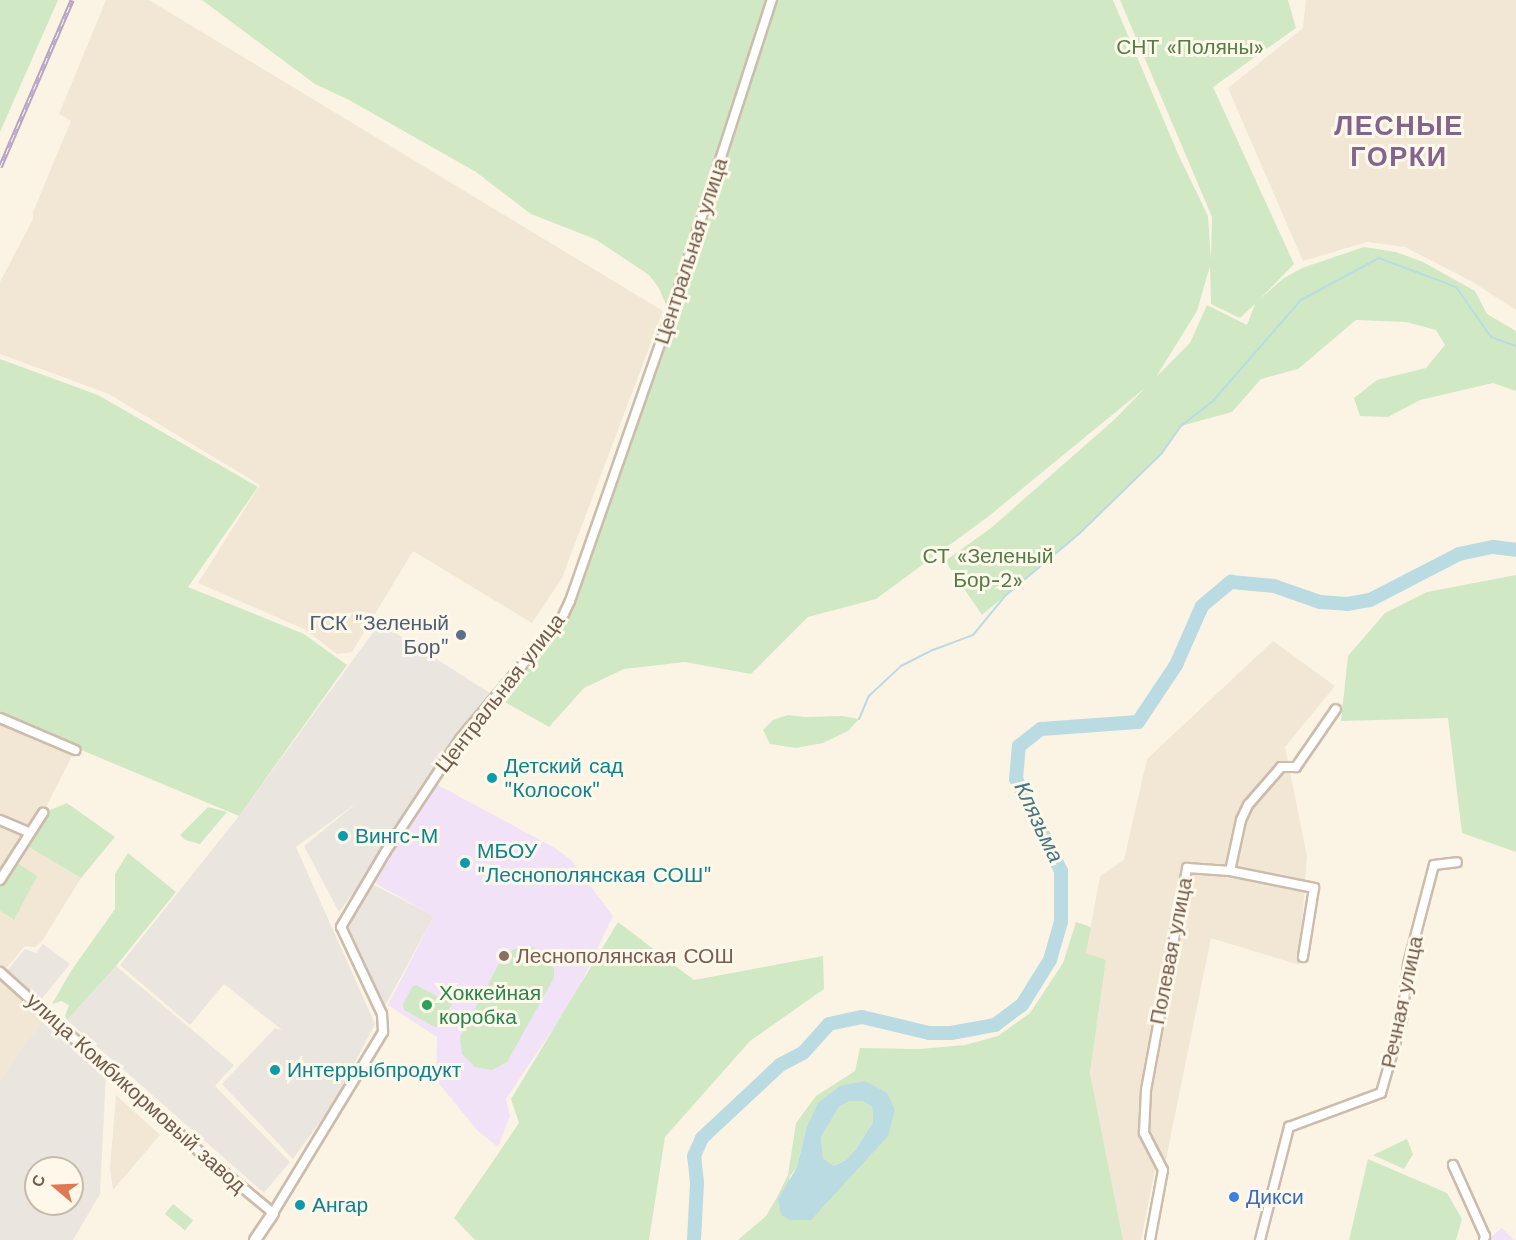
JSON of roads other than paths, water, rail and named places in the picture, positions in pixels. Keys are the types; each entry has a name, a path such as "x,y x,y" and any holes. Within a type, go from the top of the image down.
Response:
{"street":[{"name":"Центральная улица","path":"255,1240 383,1032 382,1014 341,927 386,851 460,739 562,618 570,601 670,315 772,0"},
{"path":"1303,957 1314,888 1230,871 1241,820 1248,804 1281,767 1296,767 1336,709"},
{"path":"0,718 75,750"},
{"path":"0,880 28,832 43,813"},
{"path":"0,820 28,832"},
{"name":"Речная улица","path":"1260,1240 1289,1126 1381,1093 1402,1020 1408,964 1434,865 1457,862"},
{"name":"Полевая улица","path":"1150,1240 1163,1170 1144,1133 1146,1090 1187,868 1230,871"},
{"name":"улица Комбикормовый завод","path":"0,972 202,1154 273,1213"},
{"path":"1453,1165 1481,1226 1485,1236 1484,1240"}],"water":[{"path":"865,1081 887,1093 895,1110 888,1136 811,1220 790,1220 781,1215 778,1199 797,1167 806,1129 818,1103 840,1086","holes":["850,1101 863,1101 872,1107 873,1122 856,1149 846,1160 834,1166 823,1158 821,1137 839,1107"]}],"waterway":[{"path":"859,719 869,696 901,666 933,650 973,635 1005,596 1080,533 1162,453 1181,426 1212,402 1301,300 1379,258 1456,287 1491,337 1516,346"},
{"name":"Клязьма","path":"694,1240 697,1183 694,1156 702,1138 780,1065 803,1053 829,1024 862,1017 929,1033 951,1033 995,1025 1022,1005 1050,960 1061,922 1061,871 1016,779 1019,746 1041,729 1138,722 1176,665 1202,606 1231,582 1274,586 1320,602 1347,604 1370,600 1459,554 1493,547 1516,550"}],"railway":[{"path":"0,167 72,0"}],"place":[{"name":"ГСК \"Зеленый Бор\"","path":"461,635"},
{"name":"Детский сад \"Колосок\"","path":"492,778"},
{"name":"Вингс-М","path":"343,836"},
{"name":"МБОУ \"Леснополянская СОШ\"","path":"465,863"},
{"name":"Леснополянская СОШ","path":"504,956"},
{"name":"Хоккейная коробка","path":"427,1005"},
{"name":"Интеррыбпродукт","path":"275,1070"},
{"name":"Дикси","path":"1234,1197"},
{"name":"Ангар","path":"300,1205"}],"district":[{"name":"ЛЕСНЫЕ ГОРКИ","path":"1399,142"}],"park label":[{"name":"СНТ «Поляны»","path":"1190,47"},
{"name":"СТ «Зеленый Бор-2»","path":"988,568"}]}
